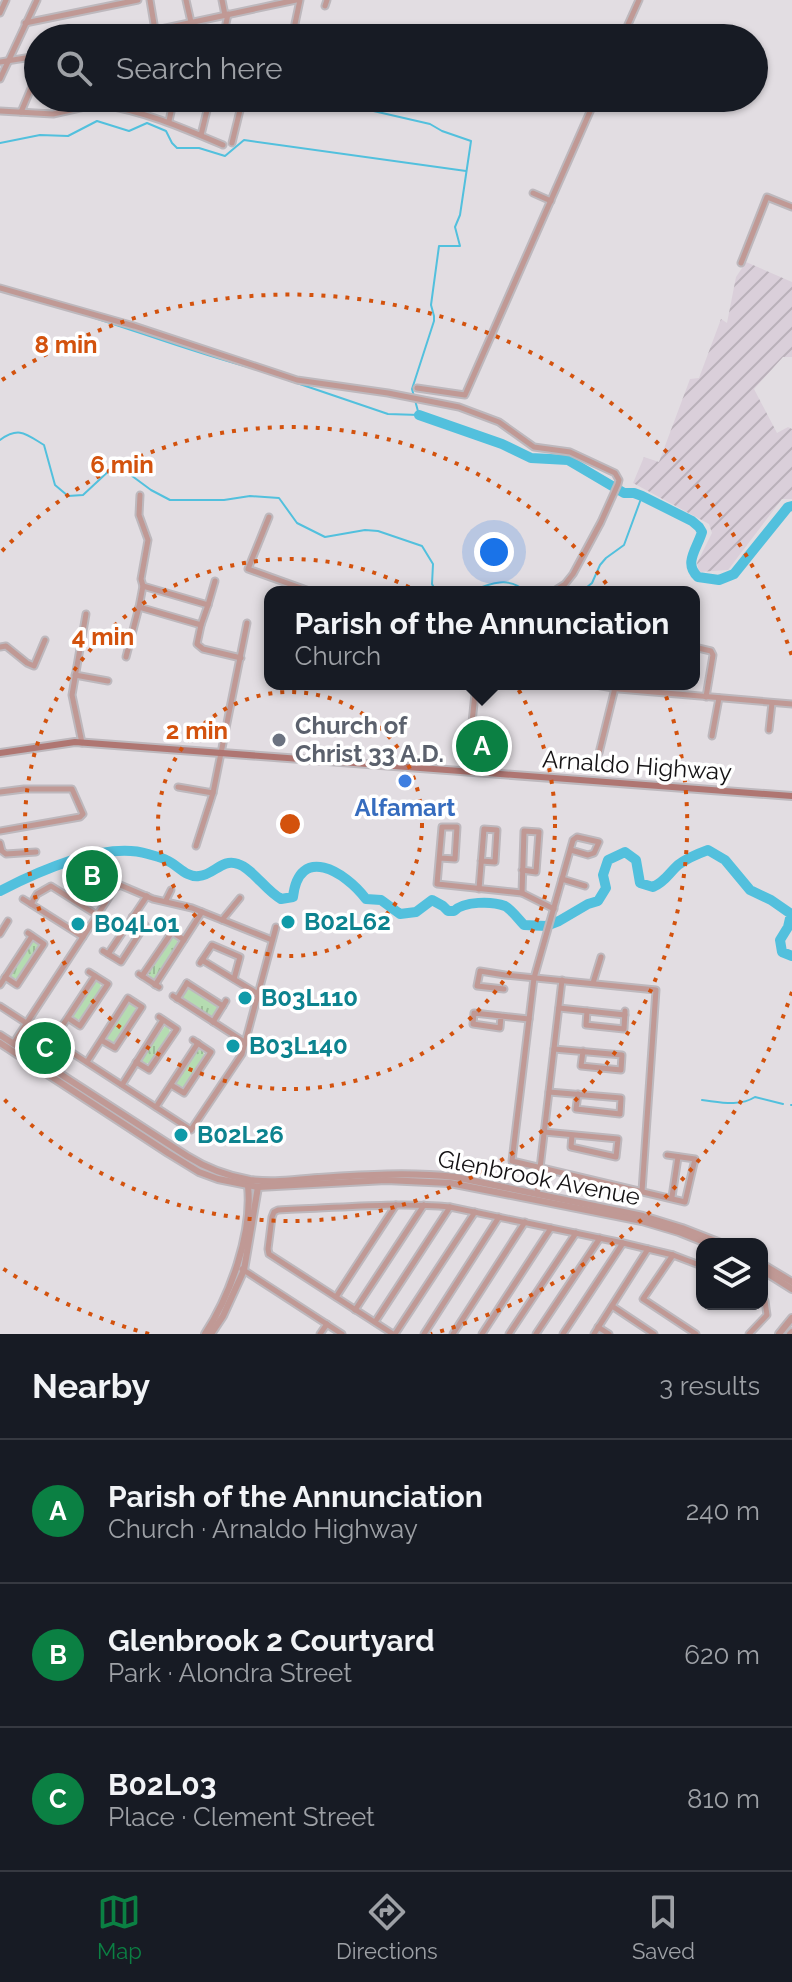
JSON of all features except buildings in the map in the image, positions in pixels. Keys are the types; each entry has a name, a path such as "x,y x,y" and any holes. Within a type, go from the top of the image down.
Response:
{"main road":[{"name":"Arnaldo Highway","path":"0,753 79,743 792,796"}],"street":[{"path":"0,13 6,0"},
{"path":"25,23 37,0"},
{"path":"25,23 138,0"},
{"path":"150,0 154,24"},
{"path":"186,0 191,22"},
{"path":"222,0 225,24"},
{"path":"182,24 298,0 294,24"},
{"path":"628,24 639,0"},
{"path":"0,79 4,62 24,25"},
{"path":"4,62 24,58"},
{"path":"21,112 24,105"},
{"path":"0,111 62,112"},
{"path":"140,112 223,145"},
{"path":"169,121 171,112"},
{"path":"201,135 207,112"},
{"path":"232,143 240,112"},
{"path":"417,388 465,395 590,112"},
{"path":"533,193 551,201"},
{"path":"741,263 767,197 792,207"},
{"path":"0,288 134,326 297,380 459,407 499,422 534,447 570,452 615,473 619,480 611,502 573,574 562,586"},
{"path":"126,657 143,586 141,579 148,540 139,515 140,495"},
{"path":"269,517 248,569 295,586"},
{"path":"215,581 197,640 199,647 241,658"},
{"path":"143,586 208,605"},
{"path":"139,607 201,625"},
{"path":"79,743 72,695 86,614"},
{"path":"196,846 213,793 247,623"},
{"path":"0,647 6,646 34,666 45,640"},
{"path":"700,648 708,649 713,655 706,697"},
{"path":"75,675 108,681"},
{"path":"467,771 475,690"},
{"path":"599,753 615,690"},
{"path":"635,690 792,704"},
{"path":"712,736 719,698"},
{"path":"769,730 772,703"},
{"path":"178,787 213,793"},
{"path":"0,792 72,789 83,814 0,831"},
{"path":"440,858 455,859 457,827 442,827 437,884 522,893 554,909"},
{"path":"479,889 481,861 484,829 497,830 495,862 481,861"},
{"path":"522,870 536,872 539,832 524,831 522,870 522,893"},
{"path":"571,850 588,855 594,853 599,842 577,837 573,840 534,978 512,1161 685,1202 695,1159 667,1155"},
{"path":"0,843 6,854 36,852"},
{"path":"562,879 585,886"},
{"path":"13,1044 115,888 120,885 153,899 202,912 272,940"},
{"path":"31,904 37,894 51,886 97,915"},
{"path":"166,900 171,890"},
{"path":"132,917 145,925 121,962 105,952 147,896"},
{"path":"222,920 240,898"},
{"path":"23,899 83,937"},
{"path":"184,940 170,931 140,975 157,986 202,912"},
{"path":"0,925 8,921 0,934"},
{"path":"0,1006 191,1130 242,1054 276,927"},
{"path":"0,985 30,935 44,944 17,985 5,977"},
{"path":"234,979 240,957 212,945 201,962 258,994"},
{"path":"593,983 601,957"},
{"path":"505,975 504,991 477,986 480,971 656,990 642,1191"},
{"path":"53,1040 92,974 108,984 80,1026 68,1018"},
{"path":"537,1194 562,980"},
{"path":"213,1022 224,1004 188,982 175,998 246,1043"},
{"path":"87,1062 101,1040 128,998 142,1007 115,1048 101,1040"},
{"path":"559,1008 625,1013 624,1029 586,1025 587,1011"},
{"path":"501,1016 500,1028 473,1024 474,1013 529,1019"},
{"path":"122,1085 161,1019 177,1029 149,1070 136,1062"},
{"name":"Glenbrook Avenue","path":"0,1035 200,1164 248,1183"},
{"path":"156,1107 196,1042 211,1052 184,1093 171,1085"},
{"name":"Glenbrook Avenue","path":"0,1043 192,1168 218,1179 258,1184 386,1180 450,1183 642,1221 696,1239"},
{"path":"554,1049 583,1051 622,1055 621,1070 581,1066 583,1051"},
{"path":"549,1092 578,1094 621,1098 620,1114 576,1109 578,1094"},
{"path":"544,1132 618,1139 616,1157 574,1148 571,1146 572,1135"},
{"path":"672,1197 678,1157"},
{"name":"Glenbrook Avenue","path":"258,1184 386,1174 465,1179 643,1216 708,1238"},
{"path":"241,1268 248,1183"},
{"path":"208,1334 223,1316 241,1268 258,1184"},
{"path":"336,1297 396,1205"},
{"path":"355,1310 424,1205"},
{"path":"475,1212 394,1334 269,1254 268,1249 272,1217 278,1210 424,1205 450,1207 475,1212 499,1217 525,1222 600,1238 673,1255 696,1264"},
{"path":"375,1322 450,1207"},
{"path":"424,1334 499,1217"},
{"path":"453,1334 525,1222"},
{"path":"482,1334 551,1228"},
{"path":"509,1334 576,1233"},
{"path":"536,1334 600,1238"},
{"path":"563,1334 623,1243"},
{"path":"594,1334 648,1249"},
{"path":"673,1255 643,1299 696,1334"},
{"path":"241,1268 342,1334"},
{"path":"768,1270 792,1282"},
{"path":"768,1271 792,1289"},
{"path":"612,1306 654,1334"},
{"path":"749,1334 767,1315 766,1310"},
{"path":"779,1334 792,1318"},
{"path":"320,1334 327,1324"},
{"path":"598,1327 609,1334"}],"shaded area":[{"path":"746,262 792,282 792,357 783,357 754,389 777,433 788,427 792,429 792,499 782,499 728,570 699,572 697,563 712,533 709,524 633,483 644,457 659,462 690,379 699,378 721,319 727,323 736,277"}],"green space":[{"path":"95,858 118,869 102,896 73,880 68,873"},
{"path":"173,937 177,938 178,945 156,978 150,979 148,972"},
{"path":"33,940 38,942 39,948 19,978 12,979 10,973"},
{"path":"94,981 100,982 101,988 81,1019 75,1020 73,1013"},
{"path":"186,989 216,1004 218,1010 215,1016 208,1016 185,1001 183,995"},
{"path":"130,1003 135,1004 136,1010 115,1042 109,1042 107,1036"},
{"path":"165,1026 169,1027 170,1033 150,1063 144,1064 142,1058"},
{"path":"199,1048 203,1049 204,1055 180,1088 176,1081"}],"waterway":[{"path":"288,380 388,414 419,415 412,389 434,321 431,305 439,246 460,246 455,227 460,215 471,141 430,124 378,112"},
{"path":"0,143 40,135 68,136 97,121 129,131 147,123 166,131 177,148 199,148 225,156 244,140 466,171"},
{"path":"63,308 263,371"},
{"path":"419,415 502,444 531,458 568,460 624,493 642,496 692,521 702,532 691,561 698,577 719,580 734,574 792,506"},
{"path":"0,440 18,433 44,445 55,485 68,496 83,495 112,468 128,473 170,500 224,500 250,496 279,498 297,523 325,537 365,530 378,531 422,546 433,564 433,586"},
{"path":"588,586 606,558 624,545 642,496"},
{"path":"486,586 506,582 517,586"},
{"path":"0,891 72,860 112,851 131,851 162,858 194,876 204,875 227,863 238,864 281,899 293,897 297,881 304,871 313,867 324,868 347,879 366,899 381,900 400,914 416,912 432,900 448,911 471,904 493,903 508,908 524,925 546,926 598,901 606,888 603,875 608,860 625,852 636,860 640,883 653,887 681,863 708,850 725,860 750,890 791,914 780,940 782,952 792,956"},
{"path":"702,1100 736,1103 755,1097 783,1104"}],"place":[{"name":"Church of Christ 33 A.D.","path":"279,740"},
{"name":"Parish of the Annunciation","path":"482,746"},
{"name":"Alfamart","path":"405,781"},
{"name":"Glenbrook 2 Courtyard","path":"92,876"},
{"name":"B02L62","path":"288,922"},
{"name":"B04L01","path":"78,924"},
{"name":"B03L110","path":"245,998"},
{"name":"B03L140","path":"233,1046"},
{"name":"B02L03","path":"45,1048"},
{"name":"B02L26","path":"181,1135"}]}
